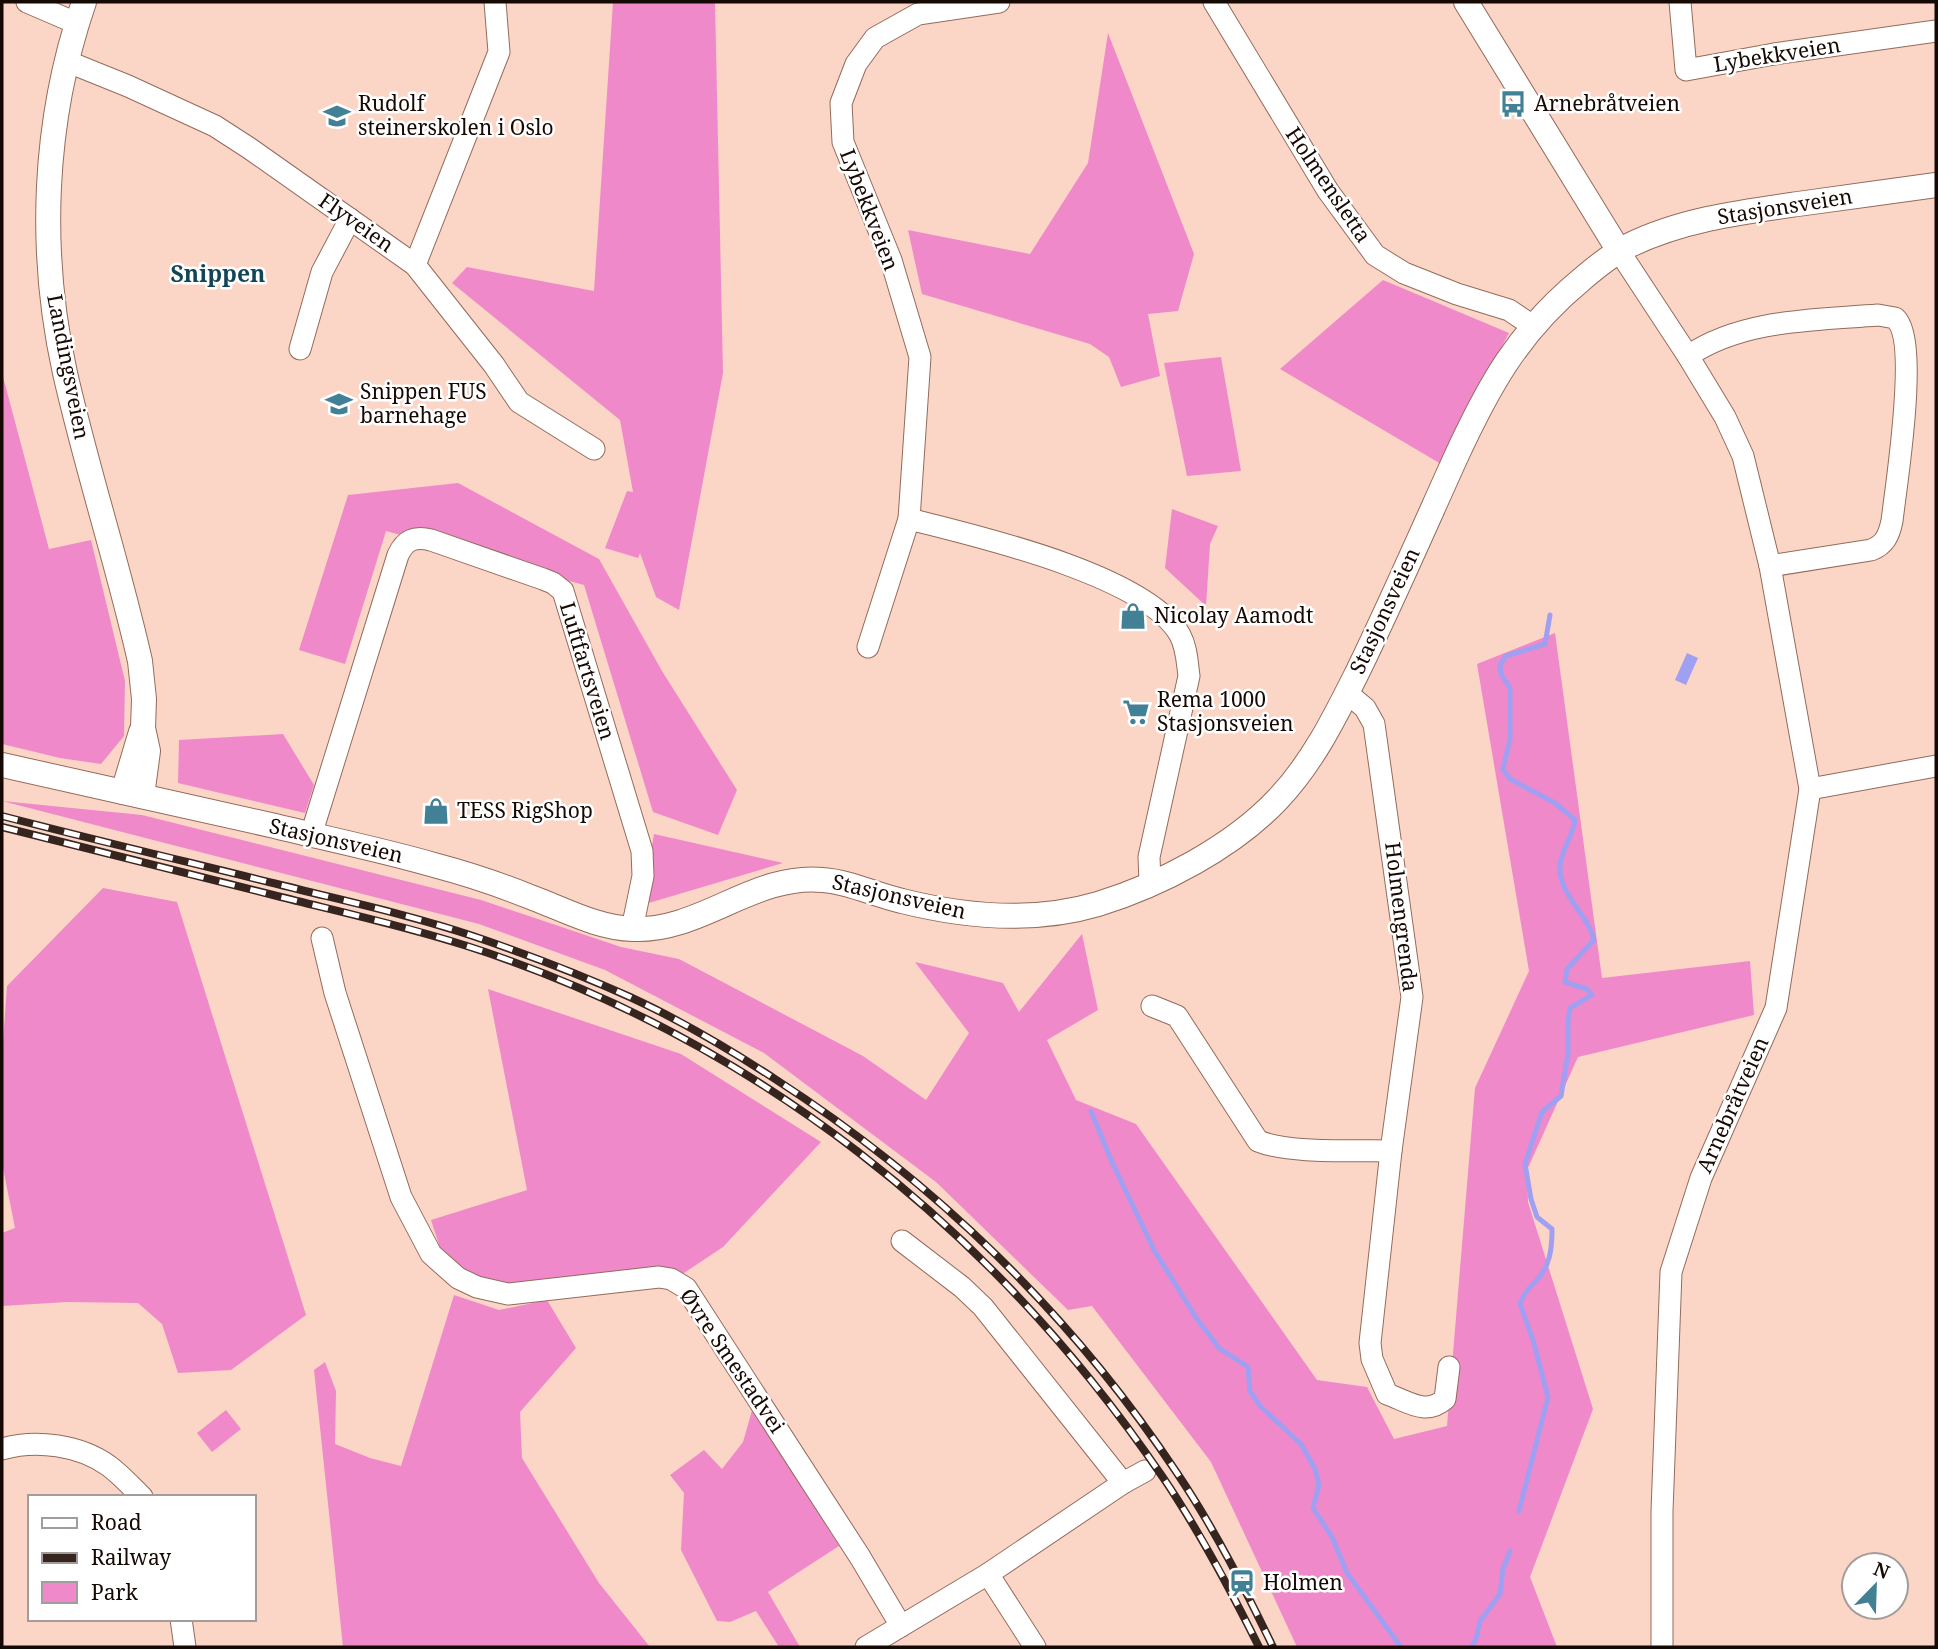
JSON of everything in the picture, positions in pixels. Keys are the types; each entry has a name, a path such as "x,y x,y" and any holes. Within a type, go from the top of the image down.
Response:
{"street":[{"path":"27,2 80,13"},
{"path":"415,265 499,52 495,2"},
{"name":"Lybekkveien","path":"868,647 909,519 920,357 891,260 843,142 841,103 856,64 875,38 920,8 999,2"},
{"name":"Holmensletta","path":"1214,2 1328,191 1375,255 1414,277 1509,310 1533,326"},
{"name":"Arnebråtveien","path":"1465,2 1619,251 1688,356 1740,447 1770,566 1810,789 1776,1008 1701,1178 1671,1272 1662,1511 1662,1647"},
{"name":"Lybekkveien","path":"1680,2 1686,70 1774,54 1936,31"},
{"name":"Landingsveien","path":"80,13 66,61 54,121 49,177 49,245 53,296 65,372 140,661 144,699 143,728 148,761 133,794"},
{"name":"Flyveien","path":"66,61 215,126 415,265 519,402 594,449"},
{"name":"Stasjonsveien","path":"2,765 435,865 505,887 592,921 632,929 655,928 681,922 765,887 794,880 832,881 931,907 976,915 1005,916 1072,910 1110,900 1215,851 1274,803 1312,756 1347,693 1481,403 1506,361 1533,326 1570,289 1619,251 1653,236 1727,215 1936,185"},
{"path":"300,349 322,272 350,219"},
{"path":"1688,356 1723,337 1776,325 1878,315 1895,318 1902,328 1906,364 1905,399 1892,521 1887,538 1871,550 1770,566"},
{"path":"909,519 1056,559 1142,599 1170,621 1180,634 1186,651 1189,676 1149,858 1150,883"},
{"name":"Luftfartsveien","path":"311,835 398,555 402,545 419,537 543,579 563,592 642,851 643,876 632,929"},
{"name":"Holmengrenda","path":"1347,693 1365,708 1374,724 1412,997 1391,1151 1370,1343 1372,1359 1387,1394 1423,1409 1437,1406 1445,1399 1449,1367"},
{"path":"1810,789 1936,766"},
{"name":"Øvre Smestadvei","path":"322,938 335,993 401,1197 431,1254 457,1278 495,1293 529,1293 659,1277 680,1283 790,1447 901,1626"},
{"path":"1153,1006 1177,1016 1258,1141 1307,1149 1391,1151"},
{"path":"902,1241 962,1287 983,1307 1124,1483"},
{"path":"2,1448 51,1445 72,1450 107,1465 140,1495"},
{"path":"866,1647 988,1574 1145,1471"},
{"path":"988,1574 1035,1647"},
{"path":"181,1621 185,1647"}],"green space":[{"path":"613,2 715,2 723,373 679,610 656,597 640,553 638,558 605,548 627,491 633,492 620,420 452,283 467,267 594,291"},
{"path":"1108,33 1194,254 1178,311 1148,314 1160,376 1121,387 1109,357 1090,344 922,294 908,230 1030,254 1088,163"},
{"path":"1383,280 1509,333 1441,464 1280,369"},
{"path":"1221,357 1241,471 1187,476 1164,363"},
{"path":"2,373 49,549 91,540 125,681 124,736 101,764 60,758 2,744"},
{"path":"458,483 599,559 662,671 737,790 718,835 653,812 584,585 386,531 345,664 299,650 348,495"},
{"path":"1172,509 1218,526 1210,544 1206,606 1165,568"},
{"path":"1555,633 1602,978 1750,961 1754,1015 1578,1057 1527,1170 1528,1202 1593,1409 1530,1577 1557,1647 1297,1647 1211,1462 1092,1306 1068,1310 936,1182 764,1053 605,970 479,924 2,801 142,815 481,900 621,947 679,959 863,1056 926,1100 969,1033 915,962 1003,983 1019,1012 1082,934 1098,1010 1047,1040 1076,1100 1136,1124 1317,1380 1367,1387 1394,1439 1447,1426 1475,1088 1529,971 1477,664"},
{"path":"283,734 314,785 305,813 178,783 179,740"},
{"path":"654,834 783,863 642,905"},
{"path":"103,888 177,902 306,1315 231,1370 178,1373 162,1324 138,1303 67,1302 2,1306 2,1233 15,1228 2,1163 2,1057 7,986"},
{"path":"488,989 681,1054 821,1142 723,1247 684,1273 656,1267 497,1294 443,1257 431,1220 527,1190"},
{"path":"454,1295 499,1310 547,1300 576,1348 520,1412 522,1458 599,1583 650,1647 343,1647 314,1370 325,1362 336,1391 335,1444 370,1458 401,1466"},
{"path":"753,1407 839,1546 768,1592 800,1647 779,1647 756,1611 730,1622 717,1621 681,1550 684,1493 670,1475 704,1450 722,1469 743,1442"},
{"path":"226,1410 241,1429 212,1452 197,1433"}],"water":[{"path":"1687,653 1698,658 1686,685 1675,680"}],"waterway":[{"path":"1519,1511 1548,1397 1520,1304 1526,1291 1544,1270 1551,1251 1552,1236 1552,1229 1537,1217 1525,1164 1542,1112 1561,1096 1568,1054 1570,1008 1592,995 1587,989 1565,982 1567,969 1594,940 1586,921 1568,895 1561,876 1561,860 1575,820 1555,803 1510,779 1503,769 1510,739 1510,688 1501,674 1500,665 1506,656 1545,644 1550,615"},
{"path":"1091,1111 1154,1250 1197,1319 1219,1348 1248,1367 1250,1391 1261,1407 1301,1444 1315,1469 1319,1485 1313,1508 1332,1537 1347,1573 1401,1647"},
{"path":"1471,1647 1476,1639 1480,1621 1500,1594 1503,1569 1510,1551"}],"railway":[{"path":"2,816 426,921 473,936 630,997 704,1035 775,1079 834,1119 945,1207 997,1255 1046,1306 1136,1415 1177,1473 1228,1558 1273,1647"},
{"path":"2,827 467,946 572,985 673,1033 768,1089 859,1152 944,1224 1022,1302 1095,1386 1162,1476 1214,1560 1259,1647"}],"place":[{"name":"Arnebråtveien","path":"1513,104"},
{"name":"Rudolf steinerskolen i Oslo","path":"337,116"},
{"name":"Snippen FUS barnehage","path":"339,404"},
{"name":"Nicolay Aamodt","path":"1133,616"},
{"name":"Rema 1000 Stasjonsveien","path":"1136,712"},
{"name":"TESS RigShop","path":"436,811"},
{"name":"Holmen","path":"1242,1583"}],"district":[{"name":"Snippen","path":"218,274"}]}
